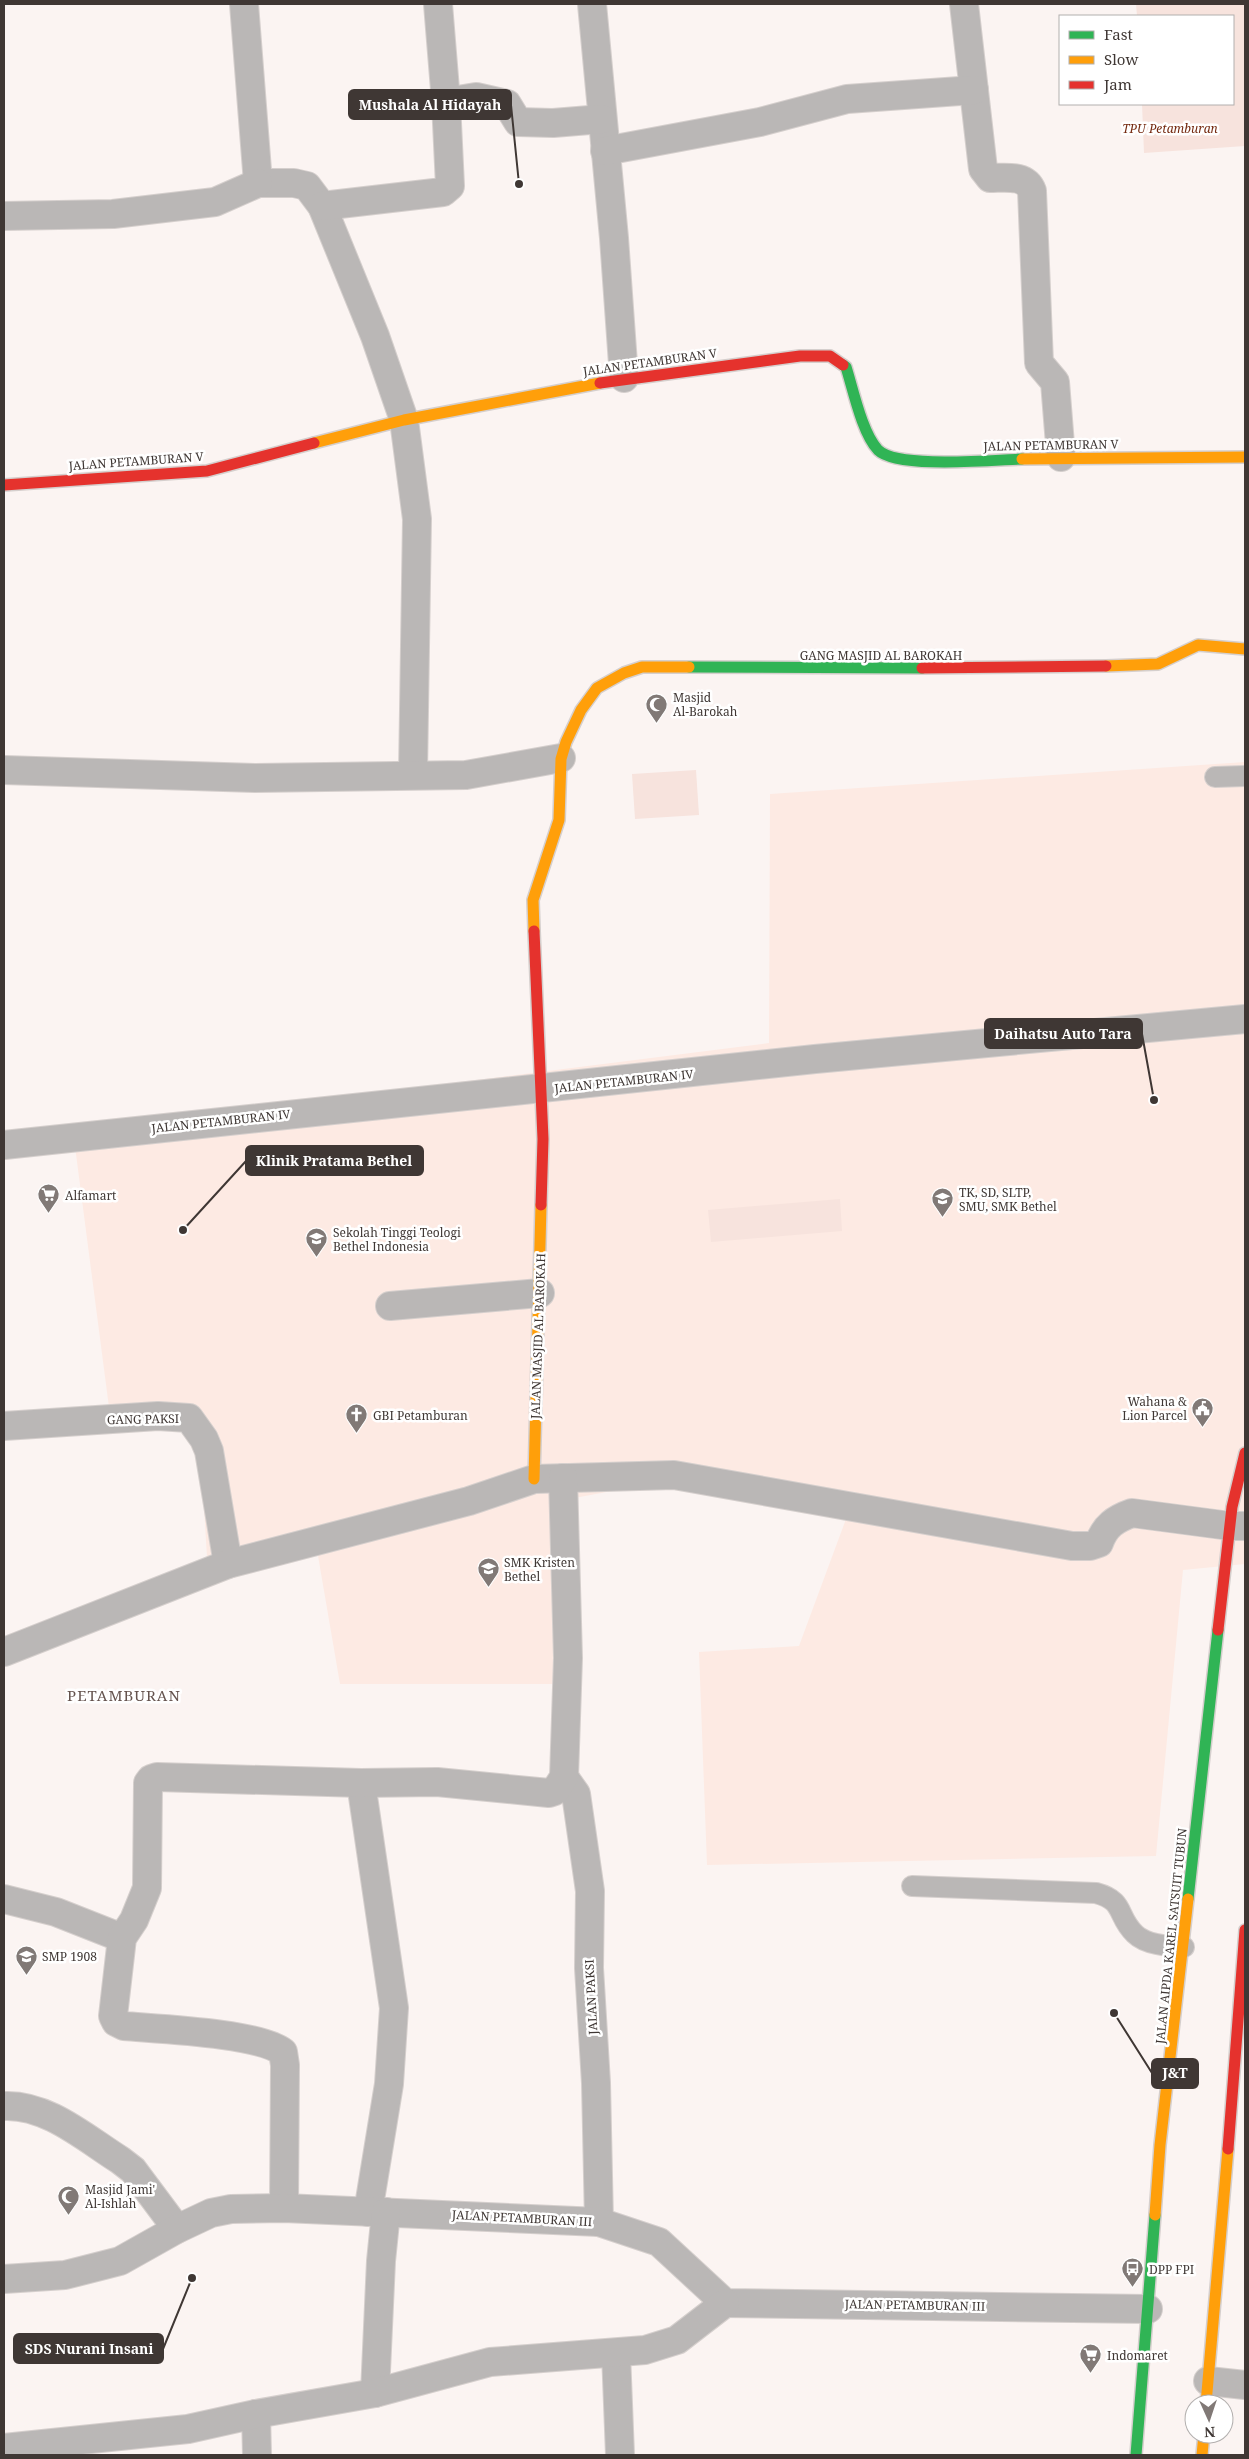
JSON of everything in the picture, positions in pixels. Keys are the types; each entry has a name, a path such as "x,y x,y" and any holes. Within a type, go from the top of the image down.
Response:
{"street":[{"path":"244,4 258,183"},
{"path":"322,206 443,192 450,186 446,102 438,4"},
{"path":"592,4 624,378"},
{"path":"964,4 983,169 990,178 1023,179 1030,185 1032,191 1039,363 1055,382 1061,457"},
{"path":"605,151 760,122 847,99 974,90"},
{"path":"446,102 476,97 507,104 518,122 553,123 602,119"},
{"path":"4,216 113,214 215,202 258,183 294,183 306,186 322,206 375,336 404,420 417,519 413,774"},
{"name":"JALAN PETAMBURAN V","path":"4,485 207,471 404,420 624,378 800,356 830,356 846,367 867,432 878,450 893,458 940,462 1061,457 1245,457"},
{"name":"GANG MASJID AL BAROKAH","path":"561,758 577,716 596,689 619,674 642,666 844,670 1138,666 1158,664 1198,645 1245,649"},
{"path":"4,770 254,778 413,774 466,775 561,758"},
{"name":"JALAN MASJID AL BAROKAH","path":"534,1479 543,1139 533,900 536,882 553,845 559,819 561,758"},
{"name":"JALAN PETAMBURAN IV","path":"4,1145 160,1127 541,1090 814,1060 1245,1019"},
{"path":"390,1306 540,1293"},
{"name":"GANG PAKSI","path":"4,1426 158,1416 189,1418 204,1439 209,1451 228,1564"},
{"name":"JALAN AIPDA KAREL SATSUIT TUBUN","path":"1136,2455 1160,2145 1238,1526 1245,1453"},
{"path":"4,1652 228,1564 470,1501 534,1479 674,1475 1072,1546 1090,1546 1099,1543 1103,1531 1110,1524 1117,1518 1132,1513 1238,1526"},
{"path":"284,2208 285,2065 283,2052 275,2046 245,2038 124,2026 116,2022 113,2016 122,1938 134,1920 147,1888 148,1787 151,1779 157,1777 361,1783 436,1782 555,1791 564,1777 568,1658 563,1478"},
{"name":"JALAN PAKSI","path":"564,1777 576,1794 590,1891 589,1968 596,2083 599,2222"},
{"path":"361,1783 394,2008 377,2212 380,2261 375,2393"},
{"path":"4,1899 56,1912 122,1938"},
{"path":"1245,1930 1218,2281 1207,2393 1245,2385"},
{"path":"4,2106 20,2105 38,2110 120,2160 133,2170 177,2229"},
{"name":"JALAN PETAMBURAN III","path":"4,2279 65,2275 120,2262 177,2229 211,2213 231,2209 284,2208 599,2222 659,2242 725,2303 1148,2308"},
{"path":"4,2448 188,2429 256,2414 375,2393 490,2362 645,2350 677,2340 725,2303"},
{"path":"616,2352 620,2455"},
{"path":"256,2414 258,2455"}],"lane":[{"path":"1215,777 1245,776"},
{"path":"912,1886 1096,1892 1108,1896 1117,1903 1128,1926 1136,1936 1161,1946 1184,1947"}],"shaded area":[{"path":"1245,762 1245,1564 1183,1570 1156,1856 707,1865 699,1652 799,1646 856,1492 671,1480 553,1502 577,1684 340,1684 317,1550 207,1557 198,1407 110,1415 73,1131 769,1043 770,794"}],"green space":[{"name":"TPU Petamburan","path":"1136,4 1245,4 1245,146 1144,153 1142,105 1234,105 1234,15 1137,15"},
{"path":"696,770 699,815 635,819 632,774"},
{"path":"840,1199 842,1231 711,1242 708,1210"}],"traffic: fast":[{"path":"843,365 846,367 867,433 878,450 888,456 904,460 946,462 1022,459"},
{"path":"689,667 922,668"},
{"path":"1188,1899 1218,1630"},
{"path":"1136,2455 1155,2215"}],"traffic: slow":[{"path":"314,443 404,420 600,383"},
{"path":"1022,459 1245,457"},
{"path":"1106,666 1158,664 1198,645 1245,649"},
{"path":"534,931 533,900 559,820 561,759 566,742 581,710 597,688 624,673 642,667 689,667"},
{"path":"534,1479 541,1205"},
{"path":"1155,2215 1160,2145 1188,1899"},
{"path":"1207,2394 1228,2149"},
{"path":"1202,2455 1203,2444"}],"traffic: jam":[{"path":"600,383 800,356 830,356 843,365"},
{"path":"4,485 207,471 314,443"},
{"path":"922,668 1106,666"},
{"path":"534,931 543,1139 541,1205"},
{"path":"1218,1630 1232,1507 1245,1453"},
{"path":"1228,2149 1245,1930"}],"place":[{"name":"Mushala Al Hidayah","path":"519,184"},
{"name":"Masjid Al-Barokah","path":"657,723"},
{"name":"Daihatsu Auto Tara","path":"1154,1100"},
{"name":"Alfamart","path":"49,1214"},
{"name":"TK, SD, SLTP, SMU, SMK Bethel","path":"943,1218"},
{"name":"Klinik Pratama Bethel","path":"183,1230"},
{"name":"Sekolah Tinggi Teologi Bethel Indonesia","path":"317,1258"},
{"name":"Wahana & Lion Parcel","path":"1203,1427"},
{"name":"GBI Petamburan","path":"357,1434"},
{"name":"SMK Kristen Bethel","path":"488,1588"},
{"name":"SMP 1908","path":"26,1975"},
{"name":"J&T","path":"1114,2013"},
{"name":"Masjid Jami' Al-Ishlah","path":"69,2215"},
{"name":"SDS Nurani Insani","path":"192,2278"},
{"name":"DPP FPI","path":"1133,2288"},
{"name":"Indomaret","path":"1091,2374"}],"district":[{"name":"PETAMBURAN","path":"124,1695"}]}
